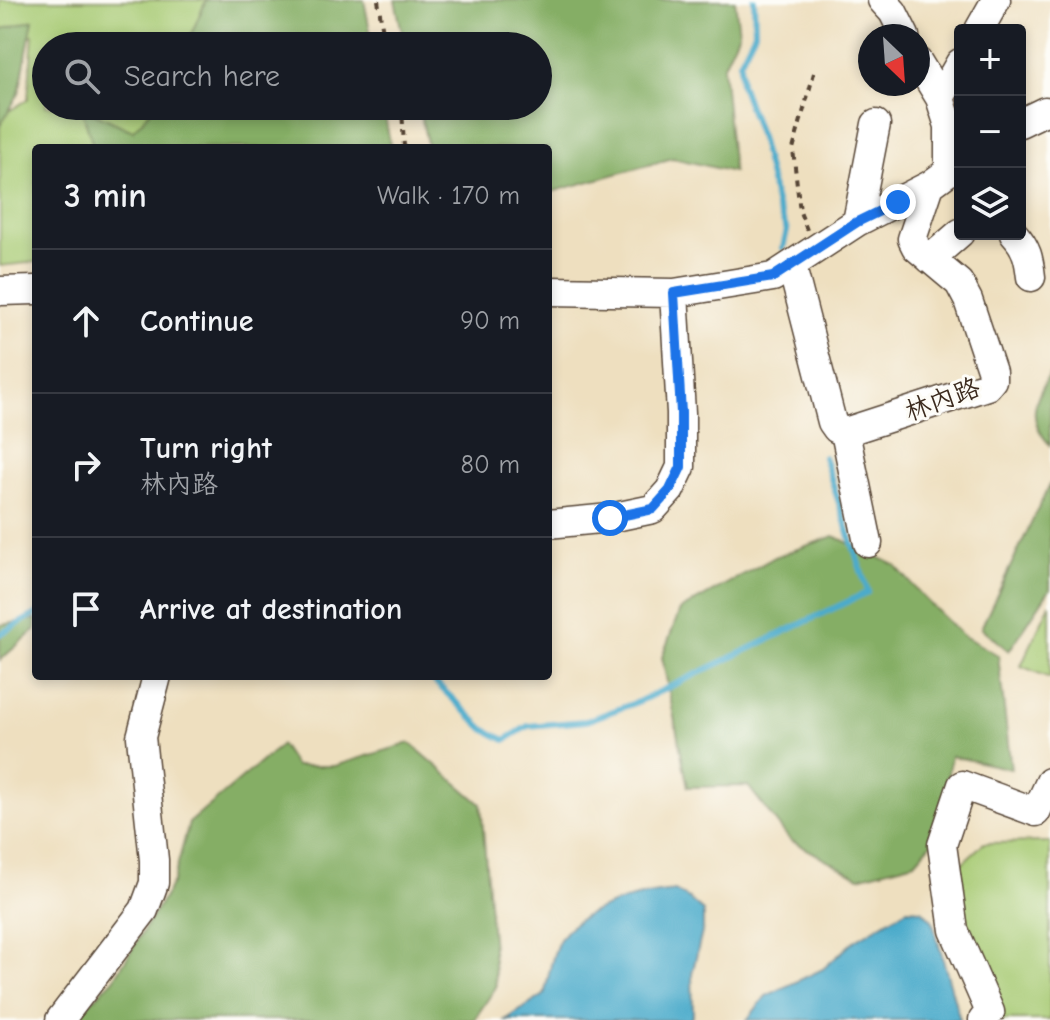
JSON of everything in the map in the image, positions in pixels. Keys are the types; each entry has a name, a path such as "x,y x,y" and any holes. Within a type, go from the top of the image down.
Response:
{"street":[{"path":"882,0 899,24"},
{"path":"982,24 996,0"},
{"path":"930,81 950,112"},
{"path":"950,112 954,92"},
{"path":"1026,120 1045,111 1050,112"},
{"name":"林內路","path":"845,432 987,386 992,380 968,300 959,283 916,247 912,239 946,173 950,112"},
{"path":"857,222 876,124"},
{"path":"552,291 674,293 773,277 857,222 946,173"},
{"path":"930,259 954,238"},
{"path":"1019,240 1029,257 1031,277"},
{"path":"792,267 832,422 837,429 845,432 868,543"},
{"path":"0,291 32,290"},
{"path":"552,524 610,518 653,509 670,490 681,467 674,293"},
{"path":"60,1020 144,910 154,883 141,737 156,680"},
{"path":"983,1020 990,1012 954,930 942,845 962,785 1036,812 1050,782"}],"path":[{"path":"378,0 383,32"},
{"path":"814,73 793,149 800,212 815,251"},
{"path":"403,120 404,144"}],"green space":[{"path":"0,0 230,0 215,32 32,32 32,35 0,44"},
{"path":"206,0 364,0 370,32 192,32"},
{"path":"395,0 735,0 739,33 723,67 733,172 673,158 552,192 552,144 427,144 422,120 552,120 552,32 402,32"},
{"path":"33,20 19,93 0,126 0,30"},
{"path":"32,48 32,120 175,120 164,144 32,144 32,262 0,266 0,117 28,99"},
{"path":"85,120 109,120 133,131 143,120 386,120 390,144 93,144"},
{"path":"1050,373 1050,445 1037,426 1035,409"},
{"path":"1050,484 1050,589 1009,651 981,628"},
{"path":"834,536 895,565 962,635 998,655 1011,769 951,756 937,837 915,862 859,877 790,840 748,786 688,787 662,657 680,610 775,557"},
{"path":"1050,604 1050,678 1021,666"},
{"path":"32,620 32,632 0,660 0,625"},
{"path":"410,743 481,804 496,987 474,1020 73,1020 114,979 173,882 189,823 281,745 295,766 334,766"},
{"path":"1050,842 1050,1020 978,1020 951,873 984,843"}],"water":[{"path":"675,891 703,911 703,928 692,974 693,1014 690,1020 505,1020 544,995 559,941 580,920 594,911 628,899"},
{"path":"907,909 922,910 932,920 960,1020 747,1020 766,996 823,969 854,941"}],"waterway":[{"path":"754,0 755,32 740,62 741,84 760,137 777,207 787,230 783,248"},
{"path":"433,680 484,729 505,740 528,726 586,721 640,701 868,592 824,457"},
{"path":"0,634 32,616"}],"route":[{"path":"610,518 653,509 670,490 681,467 674,293 773,277 857,222 898,202"}]}
